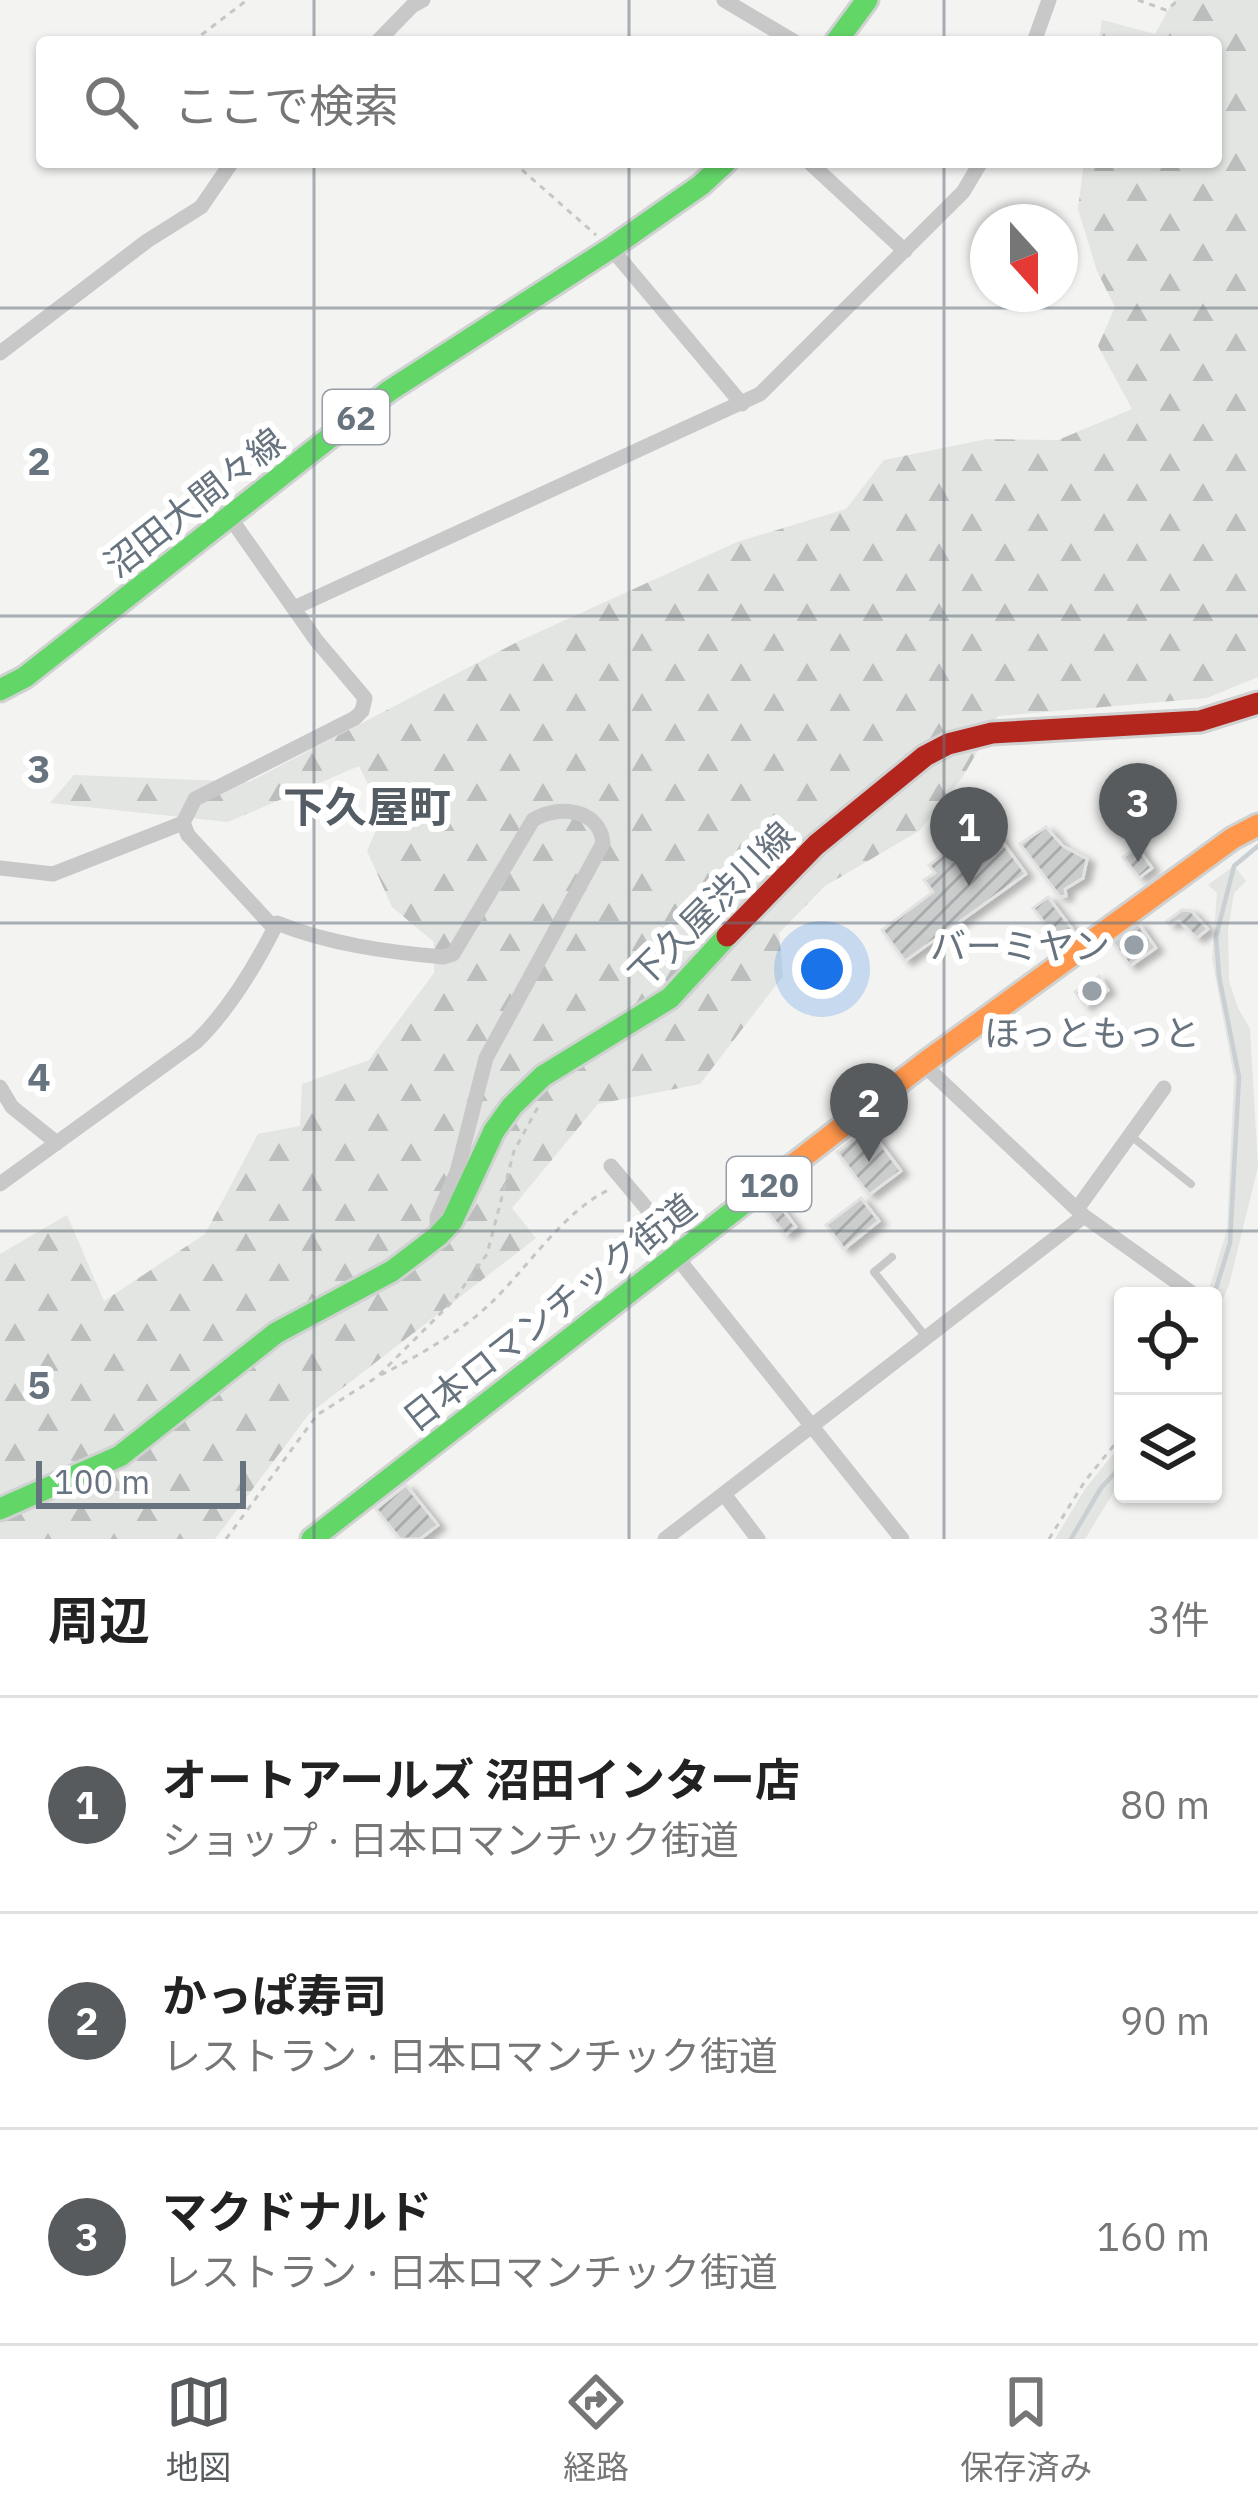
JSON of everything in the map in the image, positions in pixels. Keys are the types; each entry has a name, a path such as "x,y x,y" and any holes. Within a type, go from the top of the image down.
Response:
{"main road":[{"path":"840,36 867,0"},
{"name":"沼田大間々線","path":"0,690 25,677 389,391 611,248 719,168"},
{"name":"下久屋渋川線","path":"0,1509 120,1456 255,1347 392,1270 438,1236 452,1221 494,1131 512,1106 543,1076 670,998 799,861 925,756 948,744 992,733 1200,721 1258,703"},
{"name":"日本ロマンチック街道","path":"1233,838 1258,806"},
{"name":"日本ロマンチック街道","path":"312,1539 923,1064 1233,838 1258,825"}],"street":[{"path":"383,36 423,0"},
{"path":"724,0 785,36"},
{"path":"1036,36 1049,0"},
{"path":"0,353 147,241 202,206 228,168"},
{"path":"815,168 905,251"},
{"path":"296,607 742,404 770,386 963,192 977,168"},
{"path":"611,248 742,404"},
{"path":"0,868 53,874 183,823 195,799 362,710 365,698 358,686 316,640 230,516"},
{"path":"0,1184 205,1034 256,962 277,923 303,934 369,948 442,957 460,947 519,837 533,820 544,813 574,812 588,817 602,832 603,843 486,1058 457,1172 437,1217 438,1236"},
{"path":"183,823 188,835 274,928"},
{"path":"923,1064 1080,1212 1184,1287"},
{"path":"0,1087 12,1107 57,1143"},
{"path":"665,1539 926,1338 1080,1212 1164,1088"},
{"path":"611,1166 674,1241 683,1265 902,1539"},
{"path":"724,1494 758,1539"}],"lane":[{"path":"1130,1135 1191,1184"},
{"path":"892,1257 874,1272 926,1338"}],"path":[{"path":"200,36 247,0"},
{"path":"1138,0 1166,10 1179,0"},
{"path":"521,168 611,248"},
{"path":"377,1377 453,1301 487,1254 514,1151 542,1102"},
{"path":"226,1539 317,1415 457,1330 489,1305 590,1200 627,1182"},
{"path":"1049,1539 1114,1445"}],"green space":[{"path":"1174,0 1258,0 1258,677 1207,698 998,716 962,778 919,831 825,886 779,933 783,976 700,1084 598,1104 512,1208 536,1238 309,1414 215,1539 0,1539 0,1254 67,1215 104,1301 205,1234 258,1134 300,1126 302,1084 369,1060 434,973 434,942 392,907 367,851 383,815 359,766 228,822 50,803 74,775 249,782 519,641 737,542 846,509 884,460 987,439 1058,440 1132,409 1098,346 1115,307 1097,271 1078,209 1083,168 1222,168 1222,36 1100,36 1102,20 1155,34"},
{"path":"1234,866 1246,881 1234,893 1228,930 1229,981 1250,1029 1258,1167 1222,1300 1222,1287 1210,1287 1227,1230 1234,1077 1212,958 1217,893 1208,885"},
{"path":"1114,1453 1114,1492 1085,1539 1055,1539"}],"building":[{"path":"988,822 1026,874 905,961 882,930 933,892 924,880 935,873 929,865"},
{"path":"1046,827 1063,846 1087,859 1083,878 1065,889 1066,896 1060,897 1020,844"},
{"path":"1137,847 1152,868 1139,878 1123,857"},
{"path":"1048,897 1073,930 1058,941 1033,908"},
{"path":"1182,910 1191,911 1208,929 1197,938 1179,921 1170,925 1167,921"},
{"name":"バーミヤン","path":"1138,923 1156,948 1130,966 1112,942"},
{"name":"ほっともっと","path":"1099,976 1108,990 1085,1006 1075,992"},
{"path":"869,1128 901,1171 869,1195 837,1152"},
{"path":"774,1198 796,1227 785,1235 763,1206"},
{"path":"861,1198 879,1221 844,1249 826,1225"},
{"path":"406,1485 438,1525 420,1539 400,1539 376,1509"}],"waterway":[{"path":"1216,1287 1230,1243 1239,1077 1216,937 1234,866 1258,846"},
{"path":"1071,1539 1114,1474"}],"traffic: fast":[{"path":"840,36 867,0"},
{"path":"0,690 25,677 389,391 611,248 719,168"},
{"path":"0,1509 120,1456 276,1333 392,1271 438,1236 452,1221 494,1131 512,1106 543,1076 670,998 727,936"},
{"path":"312,1539 771,1182"}],"traffic: slow":[{"path":"771,1182 923,1064 1233,838 1258,825"}],"traffic: jam":[{"path":"727,936 816,845 925,756 948,744 992,733 1200,721 1258,703"}],"place":[{"name":"マクドナルド","path":"1138,862"},
{"name":"オートアールズ 沼田インター店","path":"969,886"},
{"name":"バーミヤン","path":"1134,945"},
{"name":"ほっともっと","path":"1092,991"},
{"name":"かっぱ寿司","path":"869,1162"}],"district":[{"name":"下久屋町","path":"367,806"}]}
